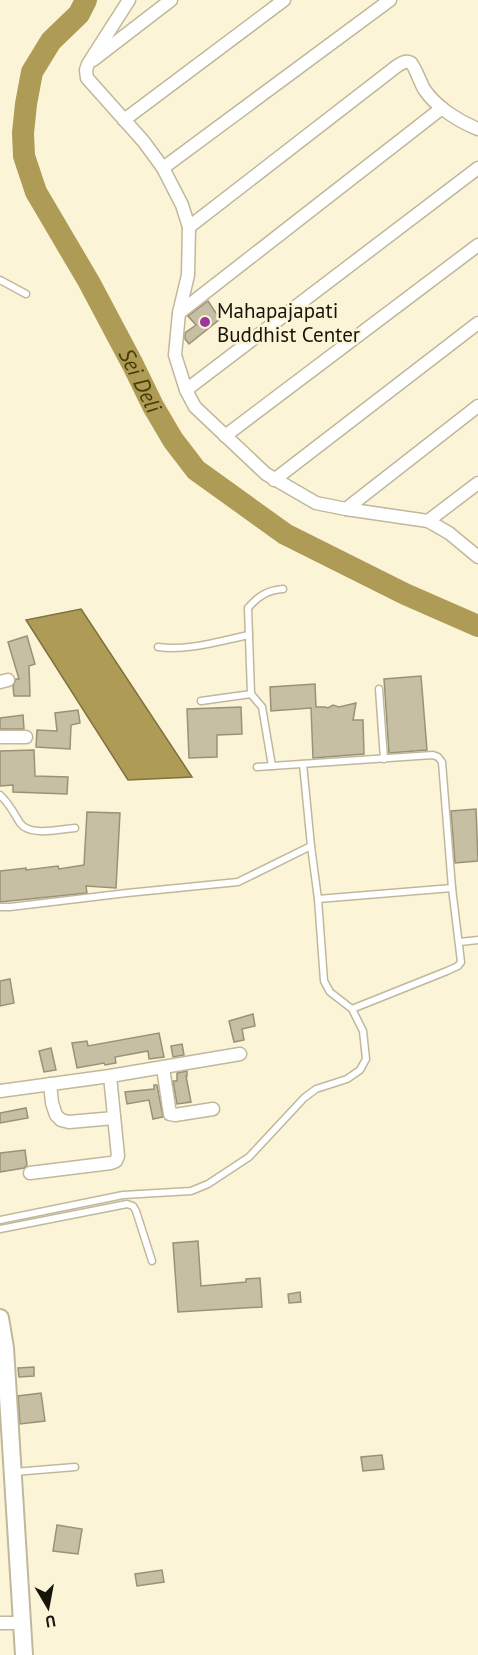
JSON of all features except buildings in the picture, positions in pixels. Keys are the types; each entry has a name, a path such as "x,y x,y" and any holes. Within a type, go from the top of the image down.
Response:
{"main road":[{"path":"0,1318 6,1435 14,1472 7,1495 23,1623 24,1655"}],"street":[{"path":"129,0 88,64 87,78 144,142 162,168 182,206 189,227 188,275 179,313 175,355 186,390 195,407 274,480 316,502 346,509 428,520 450,533 478,557"},
{"path":"88,64 171,0"},
{"path":"124,120 284,0"},
{"path":"162,168 390,0"},
{"path":"189,227 405,62 412,64 424,89 432,99 461,122 478,129"},
{"path":"179,313 442,108"},
{"path":"186,390 478,168"},
{"path":"225,436 478,245"},
{"path":"274,480 478,323"},
{"path":"346,509 478,406"},
{"path":"428,520 478,483"},
{"path":"0,737 26,736"},
{"path":"0,1091 164,1068 240,1054"},
{"path":"164,1068 170,1114 213,1109"},
{"path":"30,1173 114,1162 118,1156 110,1076"},
{"path":"50,1084 52,1103 61,1120 69,1122 114,1118"},
{"path":"0,1623 23,1623"}],"lane":[{"path":"0,280 26,294"},
{"path":"272,766 262,707 251,694 248,608 257,597 273,590 283,589"},
{"path":"158,647 183,648 249,635"},
{"path":"379,689 384,759"},
{"path":"201,701 251,694"},
{"path":"257,767 433,755 441,759 452,888 462,959 458,966 352,1009"},
{"path":"0,1220 123,1195 191,1191 208,1184 249,1157 304,1098 316,1089 347,1078 360,1070 366,1059 363,1032 352,1009 330,992 324,981 318,899 303,764"},
{"path":"0,795 26,829 33,831 75,828"},
{"path":"0,907 10,908 238,882 312,846"},
{"path":"318,899 452,888"},
{"path":"460,942 478,940"},
{"path":"0,1229 127,1204 133,1206 136,1211 152,1261"},
{"path":"14,1472 75,1467"}],"shaded area":[{"path":"81,609 192,777 128,780 26,620"}],"waterway":[{"name":"Sei Deli","path":"86,0 79,14 51,41 32,72 23,133 24,156 36,192 89,282 173,440 196,470 285,534 405,594 478,626"}],"place":[{"name":"Mahapajapati Buddhist Center","path":"205,322"}]}
